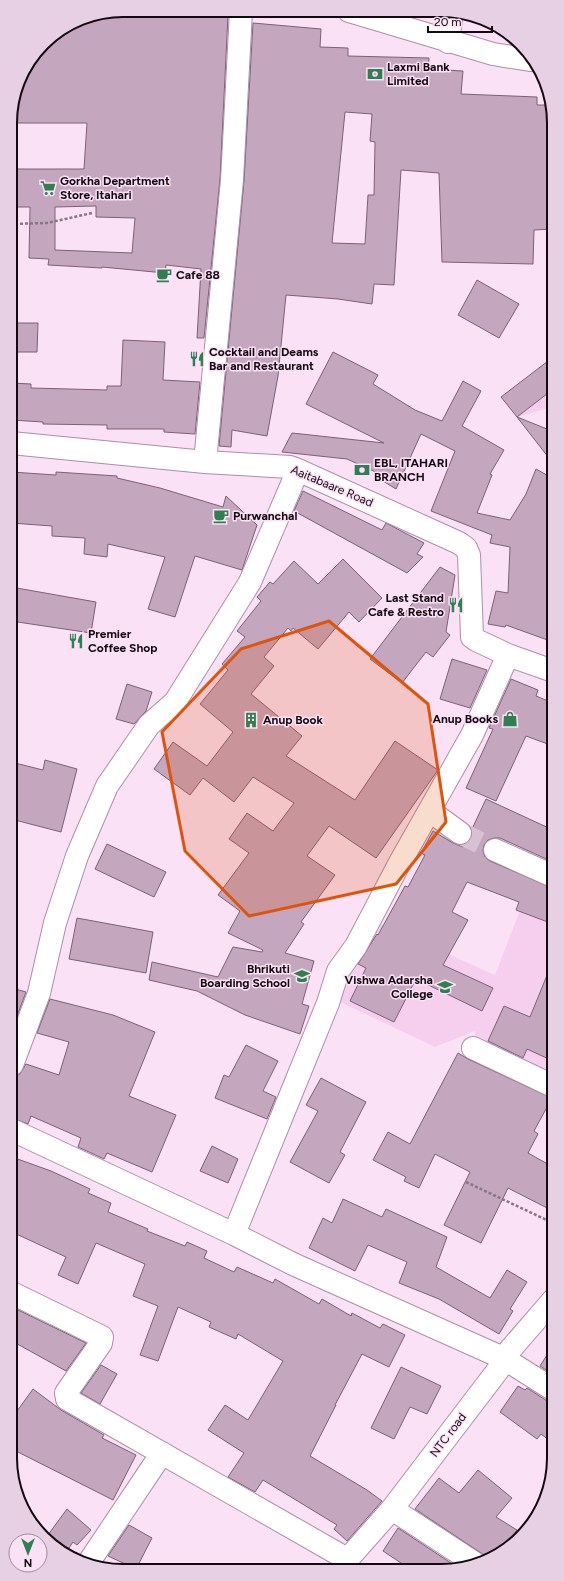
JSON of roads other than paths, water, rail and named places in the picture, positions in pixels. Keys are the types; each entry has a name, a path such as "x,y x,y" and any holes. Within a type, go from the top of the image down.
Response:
{"street":[{"path":"205,462 232,180 241,17"},
{"path":"366,17 493,54 526,59"},
{"path":"448,42 451,17"},
{"name":"Aaitabaare Road","path":"17,444 205,462 290,467 298,470 410,520 459,543 466,548 469,555 472,637 508,655 547,669"},
{"path":"17,1052 39,993 55,923 78,856 107,786 148,725 175,702 250,582 298,470"},
{"path":"234,1234 328,1003 338,971 356,946 398,866 472,735 508,655"},
{"path":"430,811 460,833"},
{"path":"495,850 547,873"},
{"path":"473,1048 547,1083"},
{"path":"17,1132 234,1234 293,1264 503,1358 547,1386"},
{"path":"17,1295 102,1337 101,1344 66,1393 67,1399 162,1452 343,1564"},
{"name":"NTC road","path":"343,1564 392,1509 498,1370 503,1358 547,1307"},
{"path":"90,1558 162,1452"},
{"path":"392,1509 469,1560"}],"tunnel":[{"path":"460,833 495,850"}],"place":[{"name":"Laxmi Bank Limited","path":"375,74"},
{"name":"Gorkha Department Store, Itahari","path":"48,188"},
{"name":"Cafe 88","path":"164,275"},
{"name":"Cocktail and Deams Bar and Restaurant","path":"197,359"},
{"name":"EBL, ITAHARI BRANCH","path":"362,470"},
{"name":"Purwanchal","path":"221,516"},
{"name":"Last Stand Cafe & Restro","path":"456,605"},
{"name":"Premier Coffee Shop","path":"76,641"},
{"name":"Anup Books","path":"510,719"},
{"name":"Anup Book","path":"251,720"},
{"name":"Bhrikuti Boarding School","path":"302,976"},
{"name":"Vishwa Adarsha College","path":"445,987"}]}
